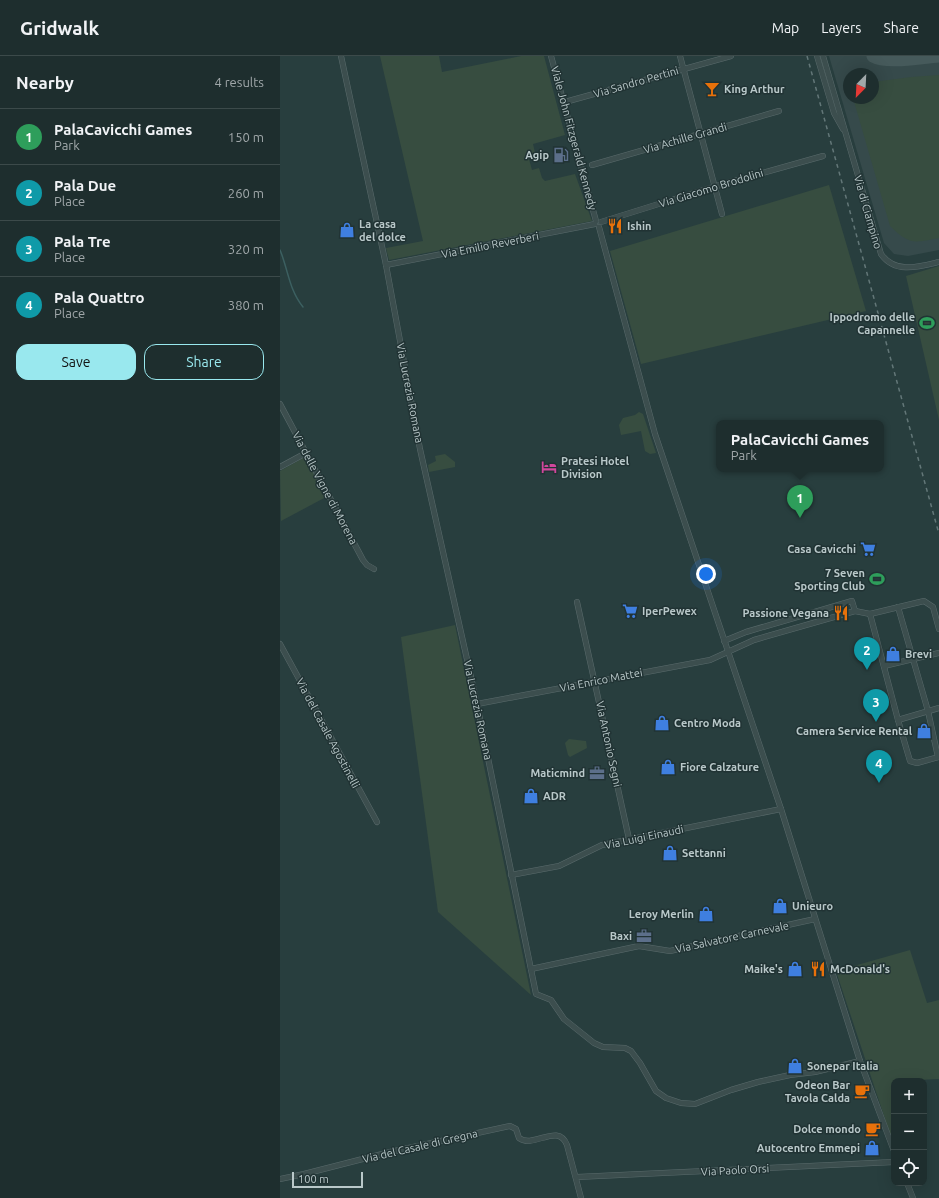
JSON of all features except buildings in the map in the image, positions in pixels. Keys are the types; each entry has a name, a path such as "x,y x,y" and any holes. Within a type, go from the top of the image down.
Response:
{"street":[{"name":"Via Lucrezia Romana","path":"341,56 386,265 420,449 477,704 511,875 537,995 551,1000 564,1019 594,1043 605,1047 625,1048 631,1051 642,1064 656,1091 666,1098 677,1102 695,1104 762,1080 790,1074 815,1072 860,1061"},
{"name":"Viale John Fitzgerald Kennedy","path":"551,56 655,434 727,653 781,809 860,1061 894,1150"},
{"path":"680,56 713,187 722,214"},
{"name":"Via Sandro Pertini","path":"564,102 731,56"},
{"path":"817,56 835,117 845,131"},
{"name":"Via di Ciampino","path":"823,56 881,254 890,264 903,268 912,268 939,262"},
{"name":"Via Achille Grandi","path":"592,166 779,111"},
{"name":"Via Giacomo Brodolini","path":"598,223 713,187 822,156"},
{"name":"Via Emilio Reverberi","path":"386,265 598,223"},
{"name":"Via delle Vigne di Morena","path":"280,404 362,560 374,569"},
{"path":"280,467 306,453"},
{"path":"724,642 746,632 852,601 855,611 870,614 922,601 927,602 933,607 939,629"},
{"name":"Via Antonio Segni","path":"577,602 629,839"},
{"path":"870,614 910,761 917,763 939,757 928,711 898,607"},
{"name":"Via Enrico Mattei","path":"477,704 710,660 758,639 855,611"},
{"name":"Via del Casale Agostinelli","path":"280,644 377,822"},
{"path":"884,666 939,653"},
{"path":"898,720 939,708"},
{"name":"Via Luigi Einaudi","path":"511,875 555,867 597,846 781,809"},
{"name":"Via Salvatore Carnevale","path":"531,969 639,946 670,950 815,919"},
{"name":"Via del Casale di Gregna","path":"280,1179 398,1150 510,1126 516,1129 519,1138 526,1141 559,1135 565,1141 577,1177"},
{"name":"Via Paolo Orsi","path":"577,1177 891,1162"},
{"path":"577,1177 581,1198"},
{"path":"908,1186 913,1198"}],"shaded area":[{"path":"829,56 939,56 939,250 908,256 894,254 884,243 843,104 879,104 879,68 843,68 843,104"}],"green space":[{"path":"380,56 439,56 442,72 521,56 544,56 565,135 533,144 536,157 529,159 532,170 539,168 542,178 545,181 575,174 592,221 389,260 386,248 423,241"},
{"path":"939,75 939,238 923,241 912,241 902,237 890,226 855,104 879,104 879,81"},
{"path":"829,185 866,311 641,364 610,251"},
{"name":"Ippodromo delle Capannelle","path":"939,266 939,420 906,276"},
{"path":"639,412 643,414 656,453 650,454 645,451 641,431 621,435 619,425 623,418 635,415"},
{"path":"445,454 455,462 455,467 429,472 428,465 436,461 435,456"},
{"path":"305,457 326,497 281,521 280,471"},
{"path":"455,625 531,995 438,912 401,637"},
{"path":"569,739 586,741 587,748 570,757 568,755 565,743"},
{"path":"910,950 927,1003 939,1000 939,1079 891,1078 891,1137 836,971"}],"waterway":[{"path":"280,250 292,287 303,307"}],"taxiway":[{"path":"873,56 887,60 939,56"}],"railway":[{"path":"807,56 939,534"}],"place":[{"name":"King Arthur","path":"712,89"},
{"name":"Agip","path":"561,155"},
{"name":"Ishin","path":"615,226"},
{"name":"La casa del dolce","path":"347,230"},
{"name":"Ippodromo delle Capannelle","path":"927,323"},
{"name":"Pratesi Hotel Division","path":"549,467"},
{"name":"PalaCavicchi Games","path":"800,518"},
{"name":"Casa Cavicchi","path":"868,549"},
{"name":"7 Seven Sporting Club","path":"877,579"},
{"name":"IperPewex","path":"630,611"},
{"name":"Passione Vegana","path":"841,613"},
{"name":"Brevi","path":"893,654"},
{"name":"Pala Due","path":"867,670"},
{"name":"Pala Tre","path":"876,722"},
{"name":"Centro Moda","path":"662,723"},
{"name":"Camera Service Rental","path":"924,731"},
{"name":"Fiore Calzature","path":"668,767"},
{"name":"Maticmind","path":"597,773"},
{"name":"Pala Quattro","path":"879,783"},
{"name":"ADR","path":"531,796"},
{"name":"Settanni","path":"670,853"},
{"name":"Unieuro","path":"780,906"},
{"name":"Leroy Merlin","path":"706,914"},
{"name":"Baxi","path":"644,936"},
{"name":"Maike's","path":"795,969"},
{"name":"McDonald's","path":"818,969"},
{"name":"Sonepar Italia","path":"795,1066"},
{"name":"Odeon Bar Tavola Calda","path":"862,1091"},
{"name":"Dolce mondo","path":"873,1129"},
{"name":"Autocentro Emmepi","path":"872,1148"}]}
